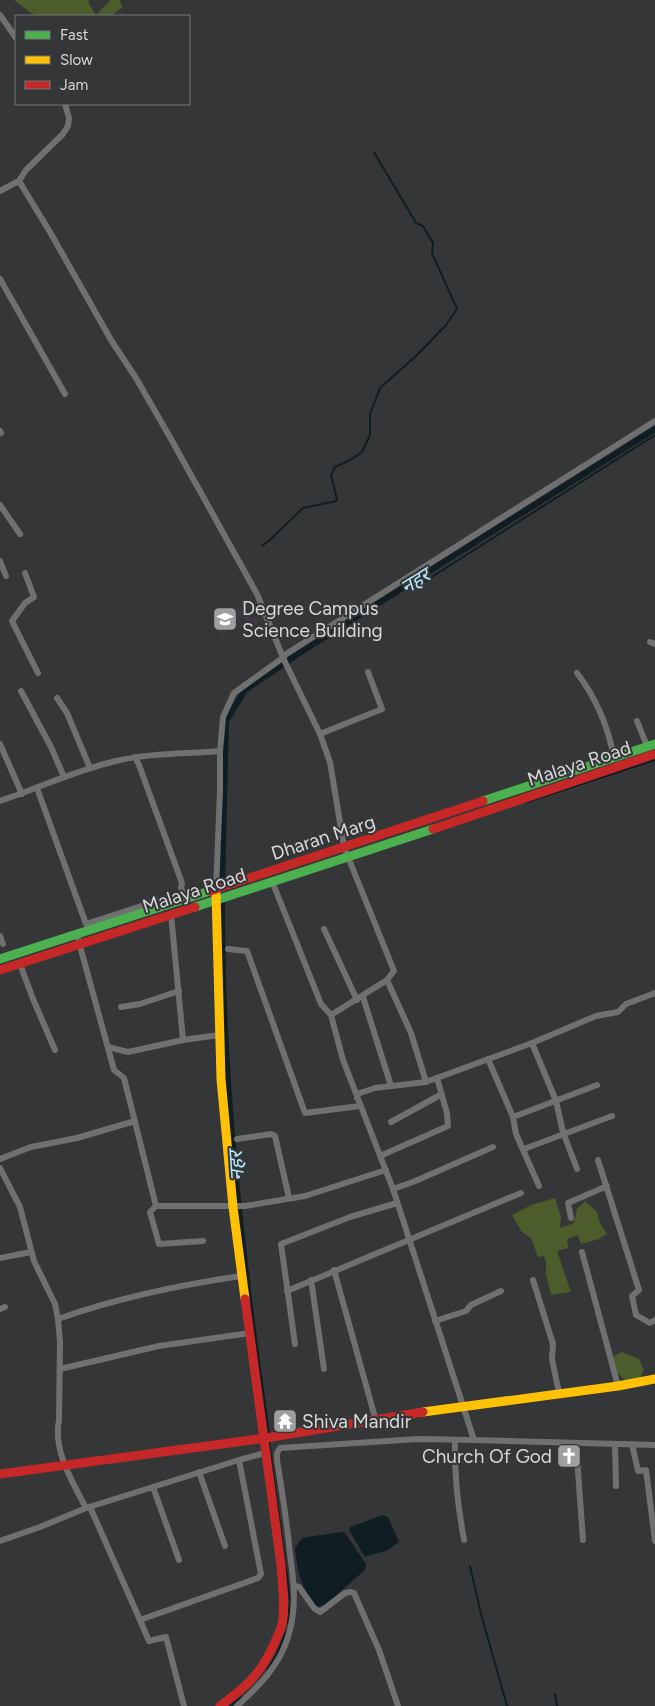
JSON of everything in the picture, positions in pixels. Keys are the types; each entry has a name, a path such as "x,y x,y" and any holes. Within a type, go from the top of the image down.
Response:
{"main road":[{"name":"Dharan Marg","path":"0,960 344,848 651,745"},
{"name":"Malaya Road","path":"0,970 348,857 655,754"},
{"path":"216,889 221,1079 233,1207 283,1590 282,1624 270,1653 261,1669 247,1686 220,1706"},
{"path":"0,1474 263,1438 462,1406 618,1386 655,1379"}],"street":[{"path":"0,15 15,37"},
{"path":"0,191 19,181 26,170 62,134 68,126 69,118 66,105"},
{"path":"19,181 181,456 257,594 285,660 320,734 330,762 344,848 394,971 388,980 360,999 331,1015"},
{"path":"0,279 65,394"},
{"path":"216,889 220,751 223,717 234,693 655,421"},
{"path":"0,505 20,534"},
{"path":"0,561 6,576"},
{"path":"25,573 34,597 25,603 12,621 38,673"},
{"path":"320,734 382,709 368,672"},
{"path":"577,673 590,689 609,733 614,758"},
{"path":"21,691 51,747 64,777"},
{"path":"57,698 67,713 90,768"},
{"path":"637,721 651,745"},
{"path":"0,744 22,794"},
{"path":"0,801 90,768 116,761 220,751"},
{"path":"37,788 86,924 163,899 180,896 183,893 182,883 135,758"},
{"path":"272,882 321,1004 331,1015 343,1060 393,1188 474,1440"},
{"path":"171,914 183,1040"},
{"path":"324,929 360,999 391,1086"},
{"path":"76,935 114,1070 124,1078 156,1206"},
{"path":"0,936 3,944"},
{"path":"228,949 247,951 305,1113 360,1106"},
{"path":"20,964 55,1050"},
{"path":"388,980 411,1033 426,1082"},
{"path":"121,1007 140,1004 179,992"},
{"path":"358,1098 360,1092 426,1082 532,1043 596,1016 618,1012 626,1004 655,993"},
{"path":"108,1047 128,1052 183,1040 220,1035"},
{"path":"532,1043 556,1100 564,1134 577,1169"},
{"path":"488,1059 513,1117 516,1134 524,1149 538,1186"},
{"path":"380,1156 448,1126 447,1113 437,1078"},
{"path":"513,1117 597,1085"},
{"path":"391,1122 442,1094"},
{"path":"524,1149 612,1116"},
{"path":"0,1160 32,1148 77,1138 135,1121"},
{"path":"238,1140 271,1134 275,1136 289,1198"},
{"path":"393,1188 413,1182 493,1147"},
{"path":"598,1160 639,1290 632,1296 636,1315 650,1323 655,1320"},
{"path":"0,1170 20,1207 31,1252 45,1287 55,1304 60,1342 59,1420 57,1431 64,1465 88,1507 120,1571 149,1641 166,1637 184,1706"},
{"path":"202,1240 159,1244 150,1212 156,1206 233,1207 306,1196 386,1170"},
{"path":"571,1218 568,1203 607,1186"},
{"path":"287,1291 521,1193"},
{"path":"295,1344 281,1244 350,1217 397,1202"},
{"path":"0,1258 31,1252"},
{"path":"582,1252 618,1386"},
{"path":"334,1270 376,1421"},
{"path":"58,1319 105,1304 199,1282 241,1276"},
{"path":"311,1280 324,1369"},
{"path":"533,1280 553,1344 552,1359 559,1393"},
{"path":"435,1321 466,1311 471,1305 501,1291"},
{"path":"60,1369 160,1346 250,1333"},
{"path":"237,1706 256,1689 285,1646 289,1636 294,1608 295,1586 277,1460 277,1453 280,1448 418,1439 655,1445"},
{"path":"455,1440 454,1464 464,1540"},
{"path":"576,1443 583,1540"},
{"path":"615,1444 616,1486"},
{"path":"632,1444 638,1471 646,1470 655,1541"},
{"path":"0,1541 88,1507 265,1453"},
{"path":"140,1620 235,1587 258,1578 261,1574 239,1460"},
{"path":"199,1472 224,1546"},
{"path":"153,1487 179,1560"},
{"path":"295,1586 299,1587 314,1608 320,1612 345,1593 354,1593 379,1650 398,1706"}],"shaded area":[{"name":"Degree Campus Science Building","path":"229,604 232,610 240,606 243,609 246,608 251,618 255,617 258,623 245,632 241,625 247,622 243,615 236,617 234,620 224,623 228,631 221,634 215,617 226,612 224,606"},
{"path":"383,1515 388,1517 399,1542 388,1550 365,1557 349,1530 350,1527"},
{"path":"345,1533 366,1564 365,1570 325,1605 317,1607 303,1586 297,1566 295,1548 301,1539"}],"green space":[{"path":"14,0 89,0 88,2 96,15 34,15"},
{"path":"111,0 119,0 123,7 112,15 96,15"},
{"path":"555,1198 561,1217 560,1228 574,1223 577,1209 585,1201 597,1212 600,1223 607,1234 599,1239 581,1244 578,1235 567,1239 568,1248 557,1251 571,1292 551,1295 544,1256 538,1257 531,1238 522,1232 512,1215 531,1205"},
{"path":"622,1352 639,1359 644,1370 640,1379 626,1382 617,1372 613,1357"}],"waterway":[{"path":"262,546 303,508 336,501 331,476 335,467 362,452 370,435 370,414 380,388 417,355 446,325 457,309 432,253 433,243 423,226 416,223 374,152"},
{"name":"नहर","path":"222,887 226,721 245,690 304,650 655,429"},
{"path":"408,585 412,589 419,585 655,435"},
{"path":"527,802 655,760"},
{"name":"नहर","path":"222,898 225,1032 229,1099 249,1300 267,1433"},
{"path":"269,1441 290,1599 288,1623"},
{"path":"470,1566 481,1614 507,1706"},
{"path":"267,1670 277,1654 286,1632"},
{"path":"555,1694 557,1706"},
{"path":"230,1706 242,1697"}],"traffic: fast":[{"path":"483,801 655,744"},
{"path":"195,907 433,829"},
{"path":"0,959 210,891"}],"traffic: slow":[{"path":"216,893 221,1079 233,1207 245,1299"},
{"path":"423,1412 618,1386 655,1379"}],"traffic: jam":[{"path":"433,829 655,754"},
{"path":"210,891 483,801"},
{"path":"0,970 195,907"},
{"path":"220,1706 246,1685 259,1671 281,1629 284,1609 281,1565 245,1299"},
{"path":"0,1474 266,1438 423,1412"}],"place":[{"name":"Degree Campus Science Building","path":"225,619"},
{"name":"Shiva Mandir","path":"285,1421"},
{"name":"Church Of God","path":"569,1456"}]}
